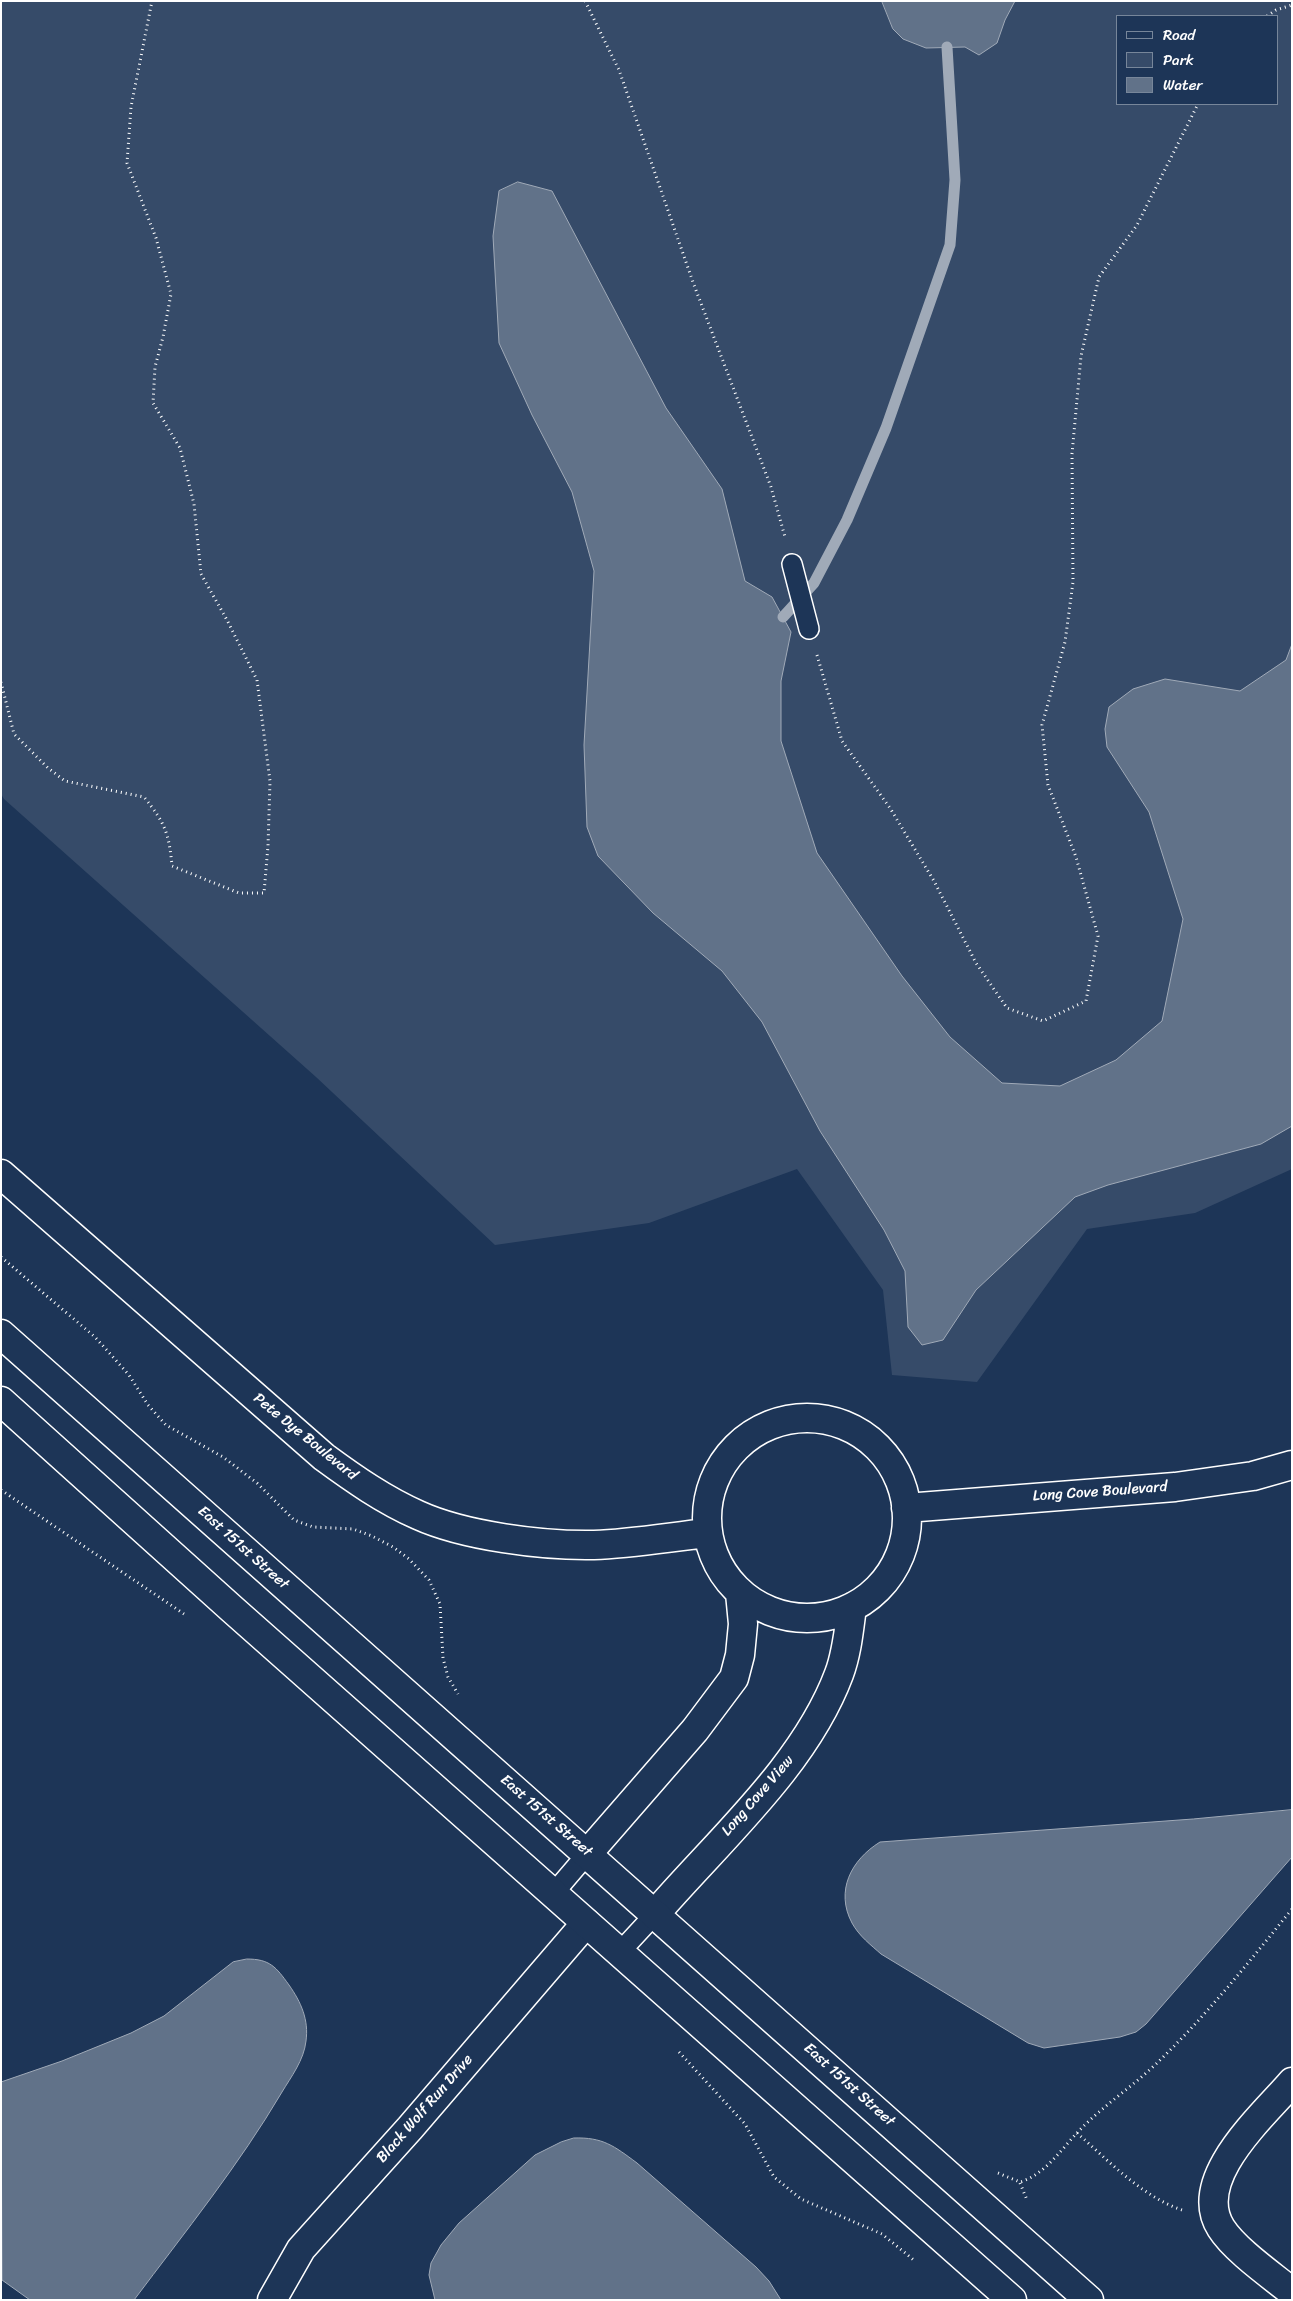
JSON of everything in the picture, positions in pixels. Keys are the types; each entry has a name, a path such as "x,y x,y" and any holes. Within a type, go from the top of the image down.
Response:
{"street":[{"name":"Pete Dye Boulevard","path":"1,1174 324,1457 368,1489 419,1516 474,1534 593,1545 708,1533"},
{"name":"East 151st Street","path":"1,1334 656,1913 1090,2300"},
{"path":"1,1401 586,1924 1012,2300"},
{"path":"793,1418 825,1419 856,1430 880,1450 898,1477 906,1508 906,1532 900,1554 888,1576 873,1594 852,1607 824,1617 794,1618 766,1609 740,1593 719,1566 708,1533 707,1501 717,1471 736,1446 762,1427 793,1418"},
{"name":"Long Cove Boulevard","path":"906,1508 1175,1486 1253,1476 1292,1465"},
{"path":"588,1853 695,1730 734,1678 740,1654 743,1624 740,1593"},
{"name":"Long Cove View","path":"656,1913 783,1772 818,1718 839,1673 852,1607"},
{"name":"Black Wolf Run Drive","path":"272,2300 302,2249 410,2128 586,1924"},
{"path":"1292,2082 1230,2154 1222,2167 1215,2182 1214,2211 1220,2227 1230,2239 1292,2292"}],"lane":[{"path":"794,572 809,629"},
{"path":"553,1894 588,1853"},
{"path":"620,1953 656,1913"}],"path":[{"path":"1,682 14,734 48,768 65,781 144,797 160,817 169,839 172,866 239,893 264,893 270,781 257,680 227,620 201,574 194,504 180,448 153,403 155,366 163,337 171,294 156,238 127,163 132,107 152,1"},
{"path":"585,1 619,70 691,275 771,487 794,572"},
{"path":"1268,15 1276,10 1292,5"},
{"path":"809,629 842,741 890,808 934,881 976,963 1007,1008 1043,1021 1086,1001 1098,936 1076,857 1048,785 1042,725 1065,642 1073,582 1072,454 1082,356 1099,277 1137,226 1198,105"},
{"path":"1,1257 95,1337 129,1375 148,1405 166,1425 223,1457 257,1483 294,1520 313,1527 353,1529 372,1536 409,1560 429,1580 440,1604 443,1658 448,1677 461,1697"},
{"path":"1,1490 190,1618"},
{"path":"992,2169 1005,2177 1020,2182 1030,2179 1041,2172 1094,2115 1156,2064 1204,2014 1292,1909"},
{"path":"679,2052 745,2124 774,2177 801,2199 882,2234 919,2264"},
{"path":"1076,2133 1123,2174 1172,2206 1193,2213 1214,2211"}],"green space":[{"path":"1,1 1292,1 1292,1169 1195,1213 1087,1229 977,1382 892,1375 883,1290 797,1169 649,1223 495,1245 316,1077 4,799 1,794"}],"water":[{"path":"882,1 1015,1 1005,20 997,43 979,55 965,47 926,48 903,39 893,29"},
{"path":"518,182 552,191 666,408 722,489 745,581 772,597 791,632 781,681 781,741 817,853 902,976 950,1037 1002,1083 1060,1086 1116,1060 1162,1021 1183,919 1149,812 1107,747 1105,729 1109,707 1133,689 1165,679 1240,691 1286,660 1292,644 1292,1126 1261,1144 1108,1185 1075,1197 976,1290 943,1340 922,1345 908,1327 905,1271 884,1230 820,1131 762,1022 722,971 653,913 598,856 587,827 584,745 594,571 572,492 532,415 499,343 493,236 499,191"},
{"path":"1292,1810 1292,1857 1146,2024 1136,2032 1120,2037 1044,2048 1028,2043 881,1954 858,1932 847,1911 845,1899 849,1877 861,1858 880,1842"},
{"path":"247,1959 267,1962 280,1973 297,1998 303,2011 307,2033 305,2048 300,2062 248,2146 134,2300 30,2300 2,2280 1,2082 62,2061 131,2033 164,2016 233,1962"},
{"path":"574,2138 601,2141 622,2152 637,2163 756,2267 769,2281 781,2300 435,2300 429,2275 431,2263 441,2245 459,2223 535,2155 561,2142"}],"waterway":[{"path":"783,617 814,583 847,520 886,428 950,245 955,180 947,47"}]}
